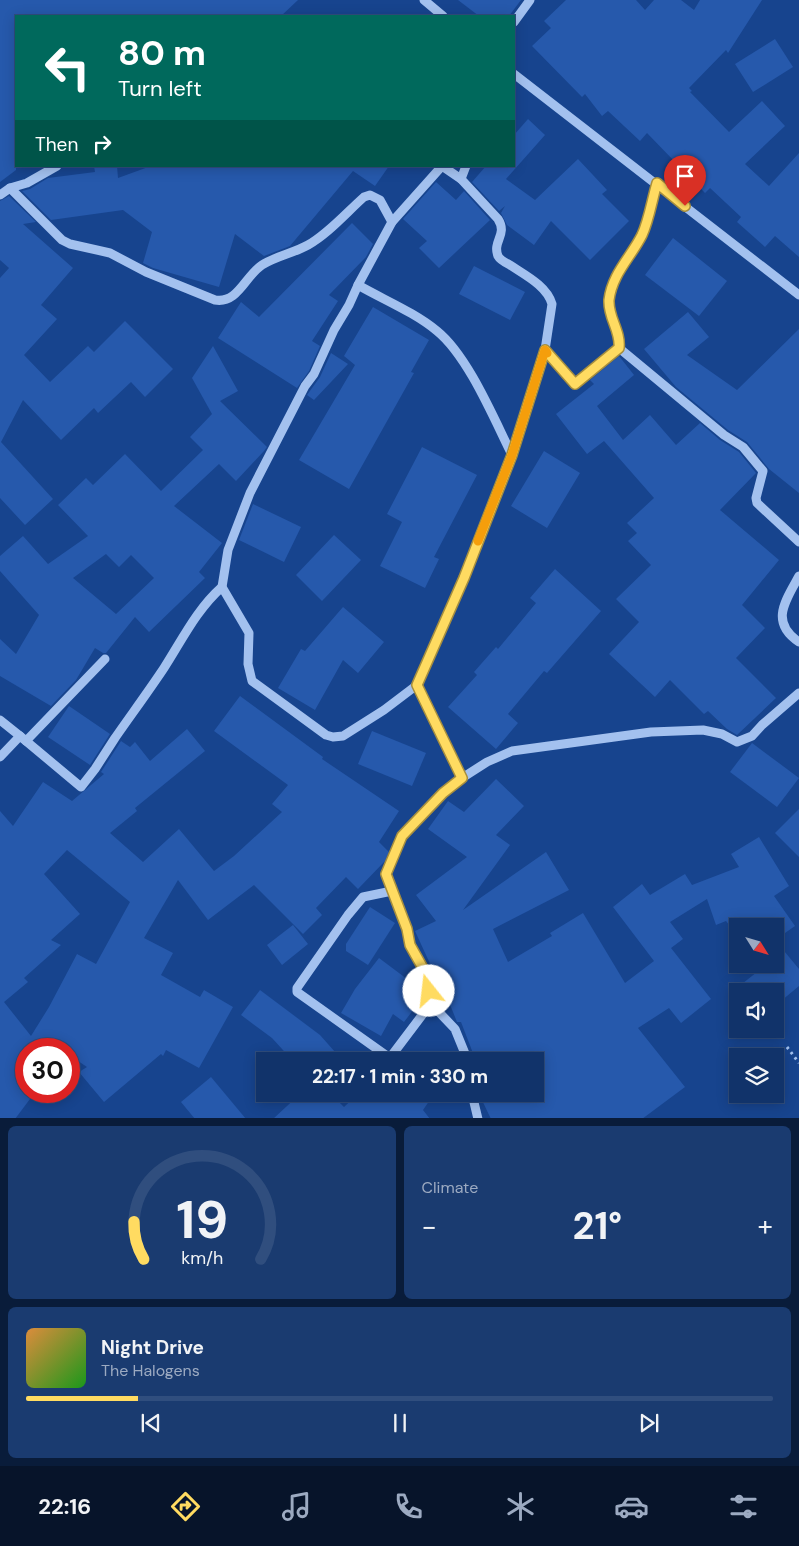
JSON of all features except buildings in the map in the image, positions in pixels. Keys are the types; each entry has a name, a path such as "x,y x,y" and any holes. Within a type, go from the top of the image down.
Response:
{"street":[{"path":"424,0 442,15"},
{"path":"515,21 530,0"},
{"path":"515,75 799,295"},
{"path":"0,195 10,188 28,183 55,167"},
{"path":"441,167 392,222 334,330 314,374 305,386 250,492 228,550 222,587 250,633 248,664 252,681 326,735 333,737 343,736 384,710 417,685 464,578 512,455 545,350 552,304 551,298 529,278 499,258 497,250 502,226 476,194 461,179 443,167"},
{"path":"461,179 466,167"},
{"path":"545,350 575,384 619,348 620,340 610,313 609,300 614,280 642,234 657,183"},
{"path":"10,188 62,240 70,244 110,253 165,280 215,300 224,301 230,298 251,274 262,265 296,251 316,240 364,197 370,195 380,200 392,222"},
{"path":"358,286 427,323 444,338 459,357 483,398 512,455"},
{"path":"619,348 724,435 742,447 763,471 756,498 757,503 799,542"},
{"path":"799,576 785,600 782,622 784,629 799,642"},
{"path":"0,720 81,787 164,668 202,608 211,596 222,587"},
{"path":"0,757 23,738 105,659"},
{"path":"417,685 462,778"},
{"path":"464,1052 455,1029 432,1002 424,970 410,945 407,929 386,874 402,836 443,793 462,778 487,762 512,751 651,732 703,730 722,734 737,742 752,736 799,693"},
{"path":"392,891 363,897 348,915 296,992 386,1056 392,1055 432,1002"},
{"path":"474,1102 478,1118"}],"path":[{"path":"787,1047 799,1063"}],"slow traffic":[{"path":"478,541 512,455 545,350 547,353"}],"route":[{"path":"429,991 424,970 410,945 407,929 386,874 402,836 443,793 462,778 417,685 464,578 512,455 545,350 575,384 619,348 620,340 610,313 609,300 614,280 642,234 657,183 685,206"}]}
